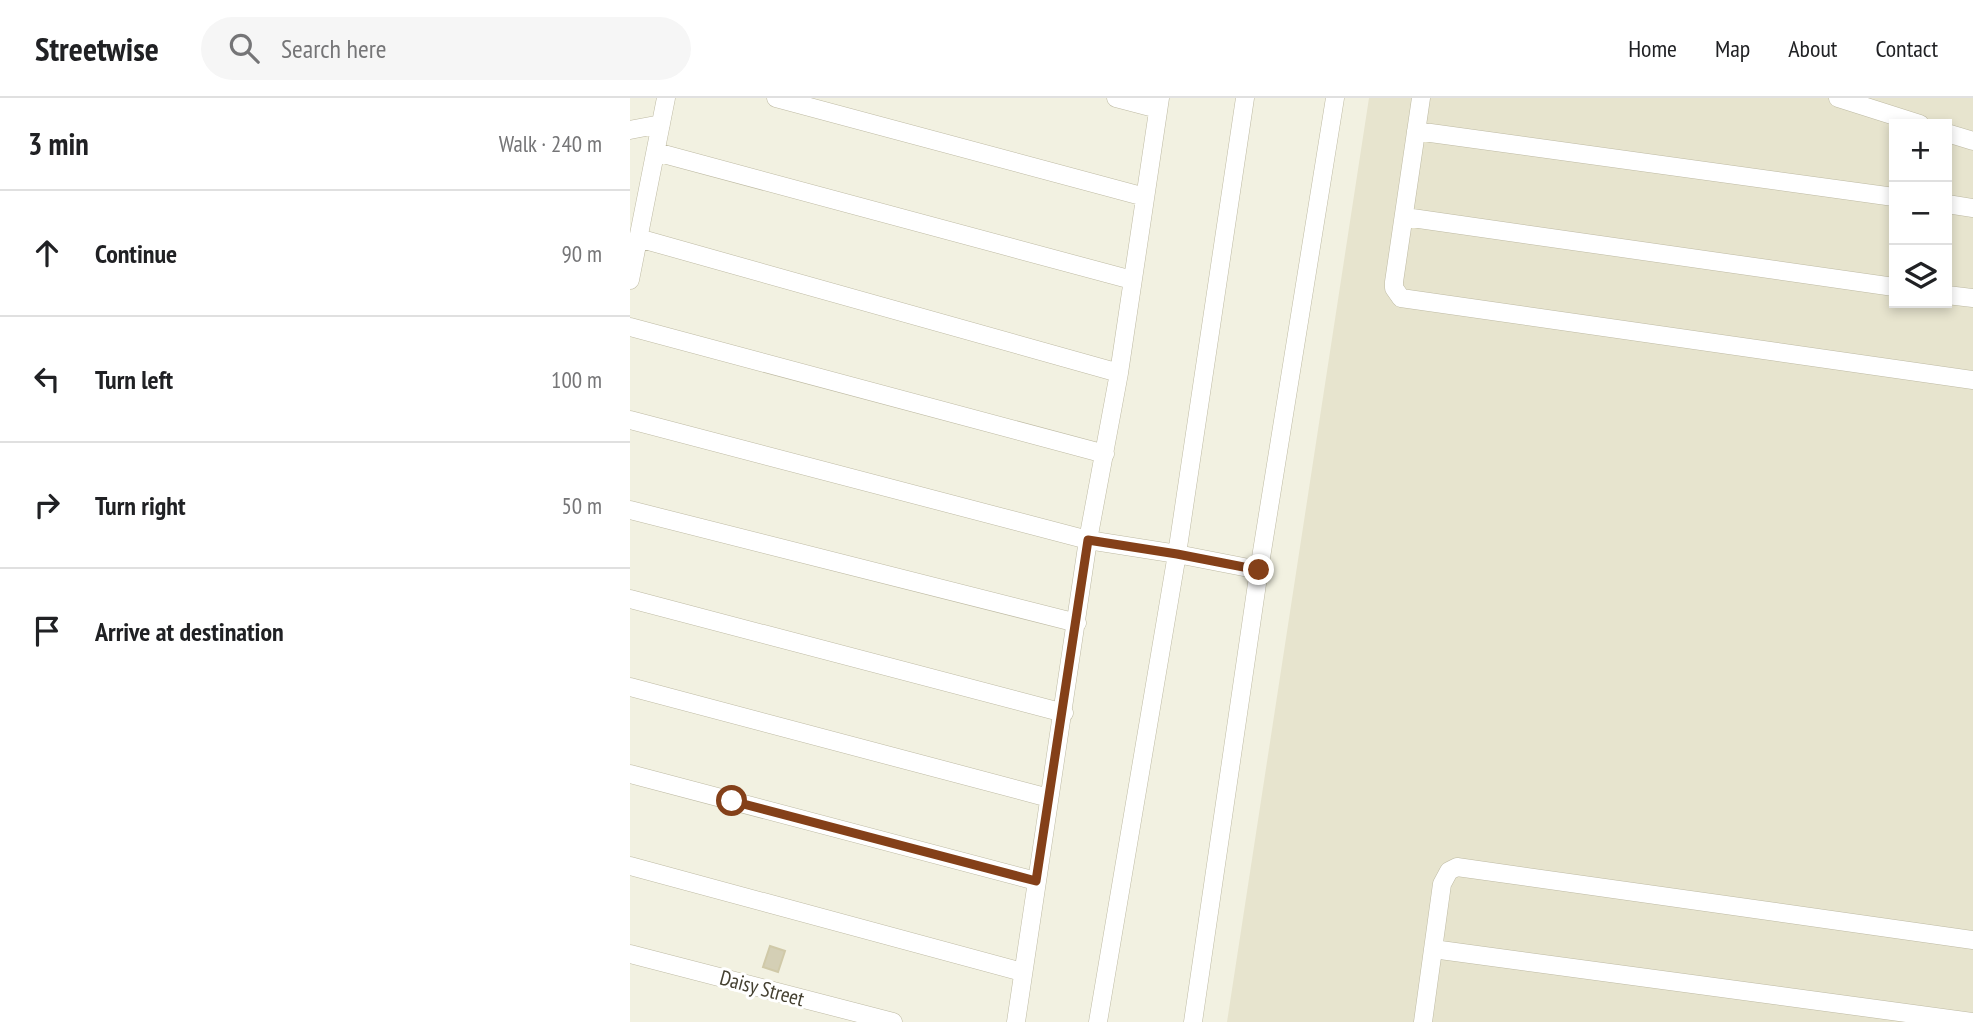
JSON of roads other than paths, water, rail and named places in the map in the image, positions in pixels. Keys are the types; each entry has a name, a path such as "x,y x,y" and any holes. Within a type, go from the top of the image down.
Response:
{"street":[{"path":"630,280 637,226 656,152 666,98"},
{"path":"776,98 1144,197"},
{"path":"1016,1022 1088,540 1119,373 1159,104 1116,98"},
{"path":"1098,1022 1177,554 1245,98"},
{"path":"1193,1022 1259,570 1335,98"},
{"path":"1421,98 1394,288 1401,298 1973,380"},
{"path":"1838,98 1904,119"},
{"path":"630,130 661,124"},
{"path":"1416,131 1889,196"},
{"path":"1952,135 1973,141"},
{"path":"656,152 1132,280"},
{"path":"1952,205 1973,208"},
{"path":"1405,217 1889,286"},
{"path":"637,226 1119,373"},
{"path":"1952,296 1973,299"},
{"path":"630,327 1105,454"},
{"path":"630,420 1088,540 1259,570"},
{"path":"630,510 1077,623"},
{"path":"630,599 1064,713"},
{"path":"630,687 1049,798"},
{"path":"630,774 1036,881"},
{"path":"630,866 1022,972"},
{"path":"1423,1022 1444,877 1450,871 1465,867 1973,940"},
{"path":"1433,949 1973,1022"},
{"name":"Daisy Street","path":"630,954 893,1022"}]}
